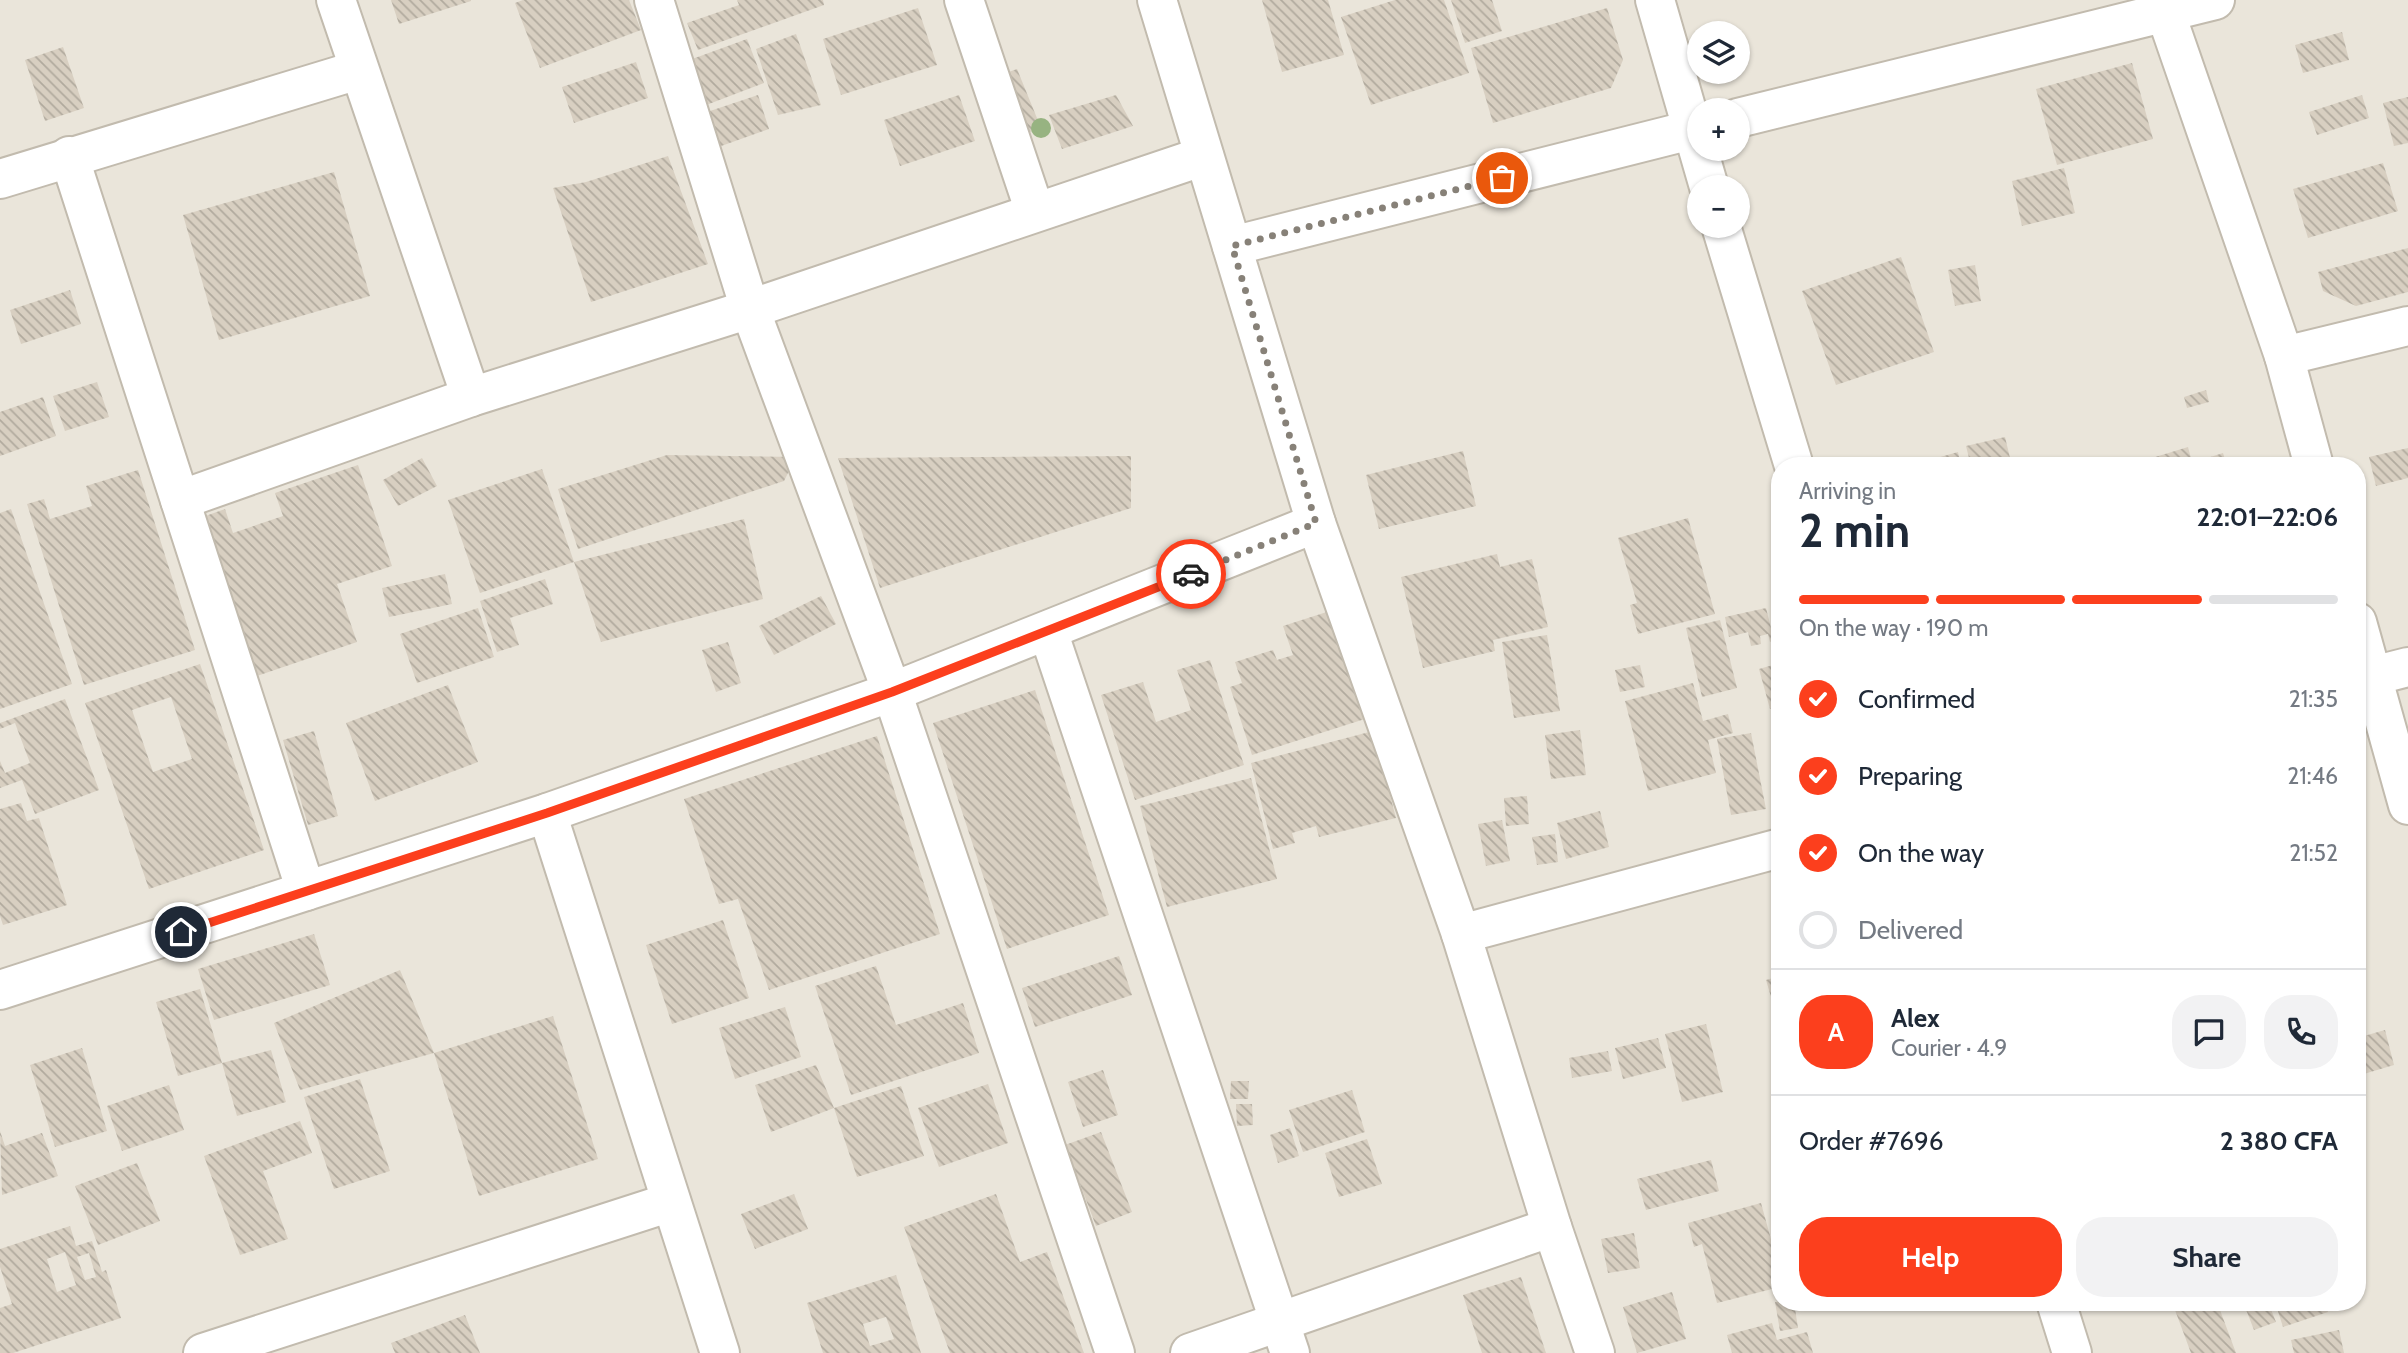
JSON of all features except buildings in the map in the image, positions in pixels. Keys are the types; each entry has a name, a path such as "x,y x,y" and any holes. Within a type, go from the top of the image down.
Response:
{"street":[{"path":"336,0 471,397"},
{"path":"654,0 750,309 892,692 1115,1353"},
{"path":"964,0 1035,212"},
{"path":"1157,0 1316,523 1461,934 1552,1227 1595,1353"},
{"path":"1655,0 1687,103"},
{"path":"1750,115 2163,6 2215,0"},
{"path":"2163,6 2284,356 2312,457"},
{"path":"0,179 359,70"},
{"path":"1232,246 1687,131"},
{"path":"69,156 306,891"},
{"path":"180,500 471,397 750,309 1203,156"},
{"path":"1725,238 1791,457"},
{"path":"2284,356 2408,326"},
{"path":"2,983 306,891 547,813 892,692 1316,523"},
{"path":"1048,631 1285,1337"},
{"path":"2366,643 2379,674 2408,805"},
{"path":"547,813 720,1353"},
{"path":"1461,934 1771,850"},
{"path":"203,1353 671,1202"},
{"path":"1190,1353 1285,1337 1552,1227"},
{"path":"2059,1311 2072,1353"}],"shaded area":[{"path":"0,0 2408,0 2408,1353 0,1353"}],"way so far":[{"path":"1191,574 1316,523 1232,246 1502,178"}],"route":[{"path":"181,932 547,813 892,692 1191,574"}]}
